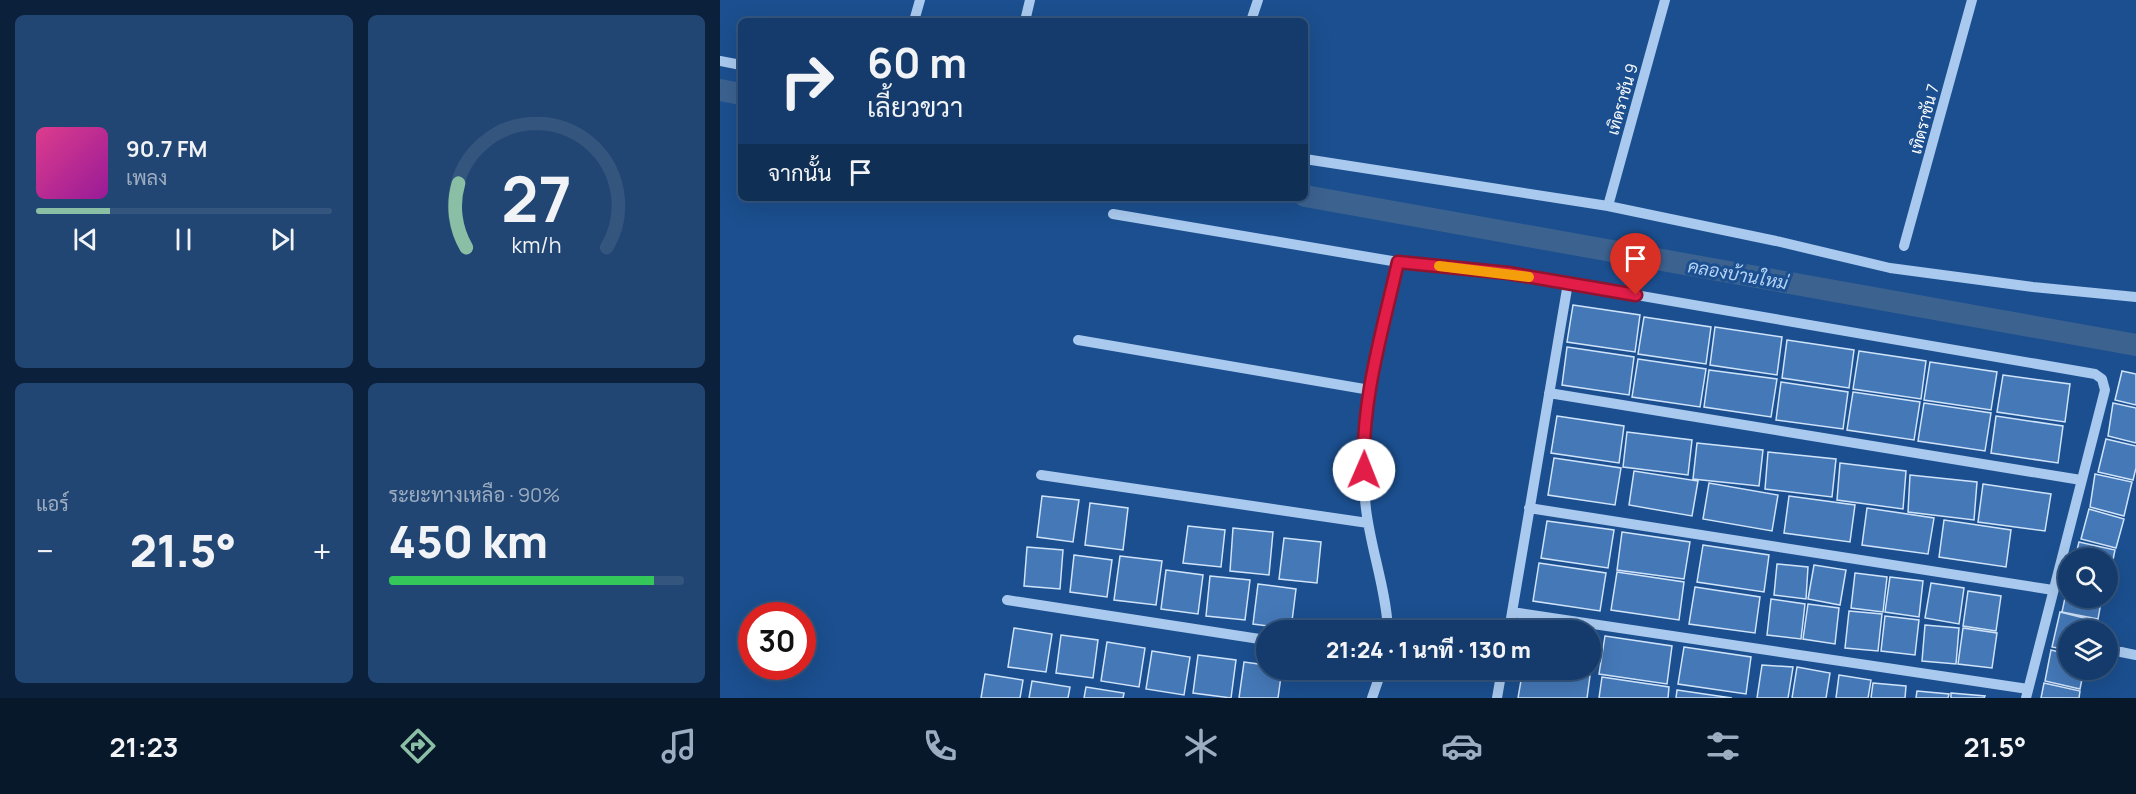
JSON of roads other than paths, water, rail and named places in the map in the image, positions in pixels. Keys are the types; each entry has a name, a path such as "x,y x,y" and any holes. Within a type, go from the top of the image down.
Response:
{"street":[{"path":"915,18 920,0"},
{"path":"1026,18 1030,0"},
{"path":"1252,18 1258,0"},
{"name":"เทิดราชัน 9","path":"1608,206 1665,0"},
{"name":"เทิดราชัน 7","path":"1904,246 1972,0"},
{"path":"720,61 738,64"},
{"path":"1308,159 1608,206 1776,241 1890,268 2033,287 2136,297"},
{"path":"1113,214 1398,262 1508,273 1568,283 2095,374 2102,379 2105,390 2027,694 1512,612"},
{"path":"1388,620 1387,608 1376,570 1365,508 1363,451 1370,390 1398,262"},
{"path":"1511,620 1568,283"},
{"path":"1078,340 1370,390"},
{"path":"1549,393 2081,480"},
{"path":"1041,475 1368,523"},
{"path":"1529,508 2053,590"},
{"path":"1007,600 1256,638"},
{"path":"2121,652 2136,655"},
{"path":"1372,698 1378,680"},
{"path":"1497,698 1500,680"}],"waterway":[{"name":"คลองบ้านใหม่","path":"720,90 738,93"},
{"name":"คลองบ้านใหม่","path":"1308,197 2136,345"}]}
